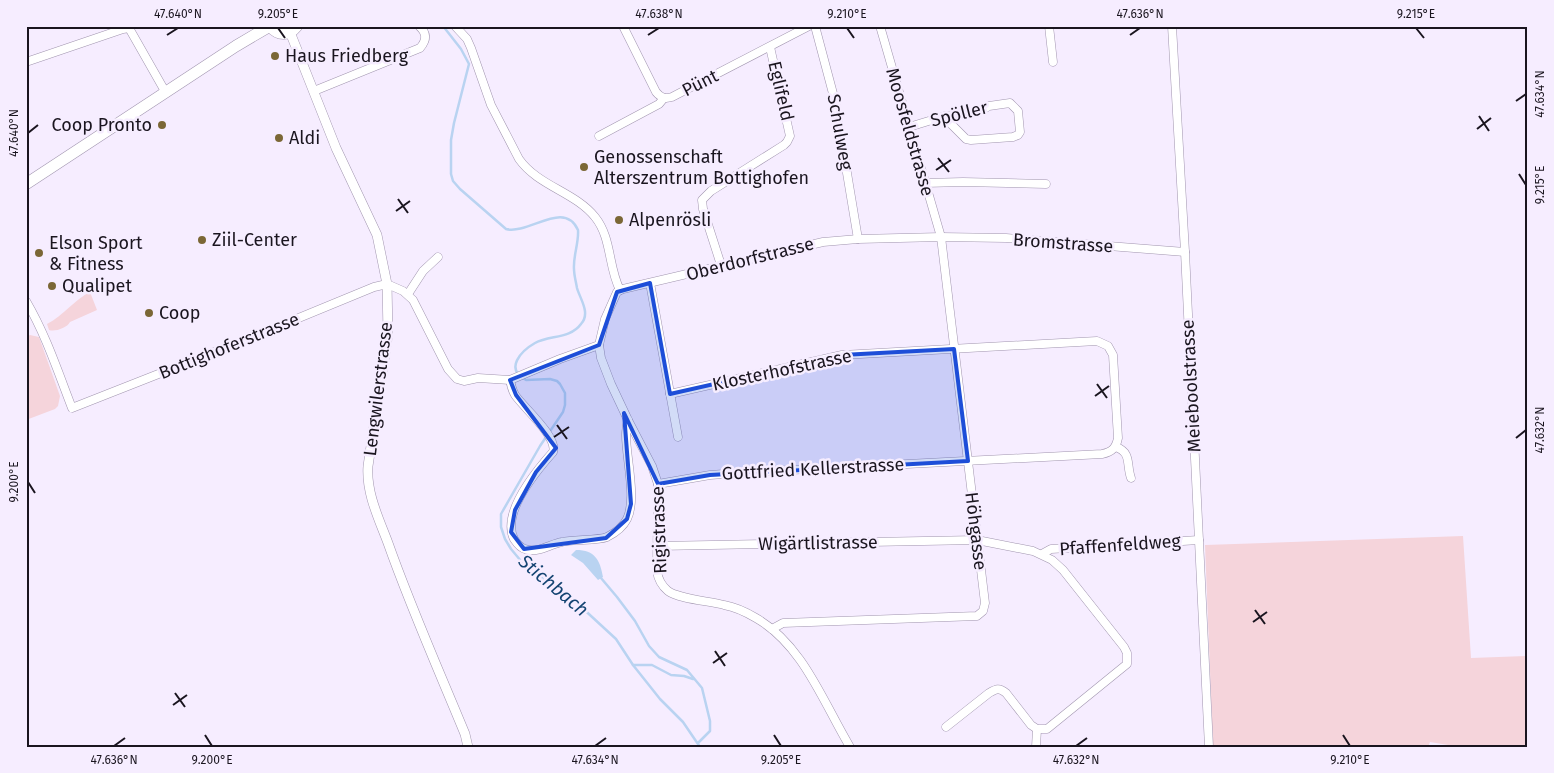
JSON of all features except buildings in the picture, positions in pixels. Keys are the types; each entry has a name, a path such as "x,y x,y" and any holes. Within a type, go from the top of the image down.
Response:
{"main road":[{"path":"26,184 236,46 270,26 279,33 293,29"}],"street":[{"path":"314,91 420,48 423,45 425,32 419,26"},
{"path":"387,284 408,294 413,300 448,369 456,379 464,381 478,378 513,379 599,345 605,319 617,292 620,290 615,280 606,240 599,222 582,204 536,177 519,160 491,105 472,48 455,26"},
{"name":"Pünt","path":"623,26 656,92 664,98 672,97 809,26"},
{"name":"Schulweg","path":"816,26 835,101 858,239"},
{"name":"Moosfeldstrasse","path":"880,26 940,237"},
{"path":"1049,26 1053,62"},
{"name":"Meieboolstrasse","path":"1172,26 1209,747"},
{"path":"26,62 124,28 129,28 166,93"},
{"name":"Lengwilerstrasse","path":"293,29 336,148 377,235 387,284 388,334 368,466 373,501 402,582 465,734 468,747"},
{"name":"Eglifeld","path":"721,266 703,209 702,200 711,191 788,142 790,136 770,47"},
{"path":"599,136 659,104 664,98"},
{"name":"Spöller","path":"909,127 944,117 979,112 989,106 1010,103 1018,111 1020,128 1018,135 1014,138 971,140 966,139 944,117"},
{"path":"925,183 1046,184"},
{"name":"Oberdorfstrasse","path":"620,290 823,242 858,239 940,237"},
{"name":"Bromstrasse","path":"940,237 1006,238 1184,252"},
{"name":"Höhgasse","path":"772,629 783,623 977,616 983,611 985,603 940,237"},
{"path":"408,294 423,271 438,257"},
{"path":"650,283 678,436"},
{"name":"Bottighoferstrasse","path":"26,302 43,331 72,408 250,338 374,286 387,284"},
{"name":"Klosterhofstrasse","path":"670,394 842,355 1098,341 1105,343 1113,355 1118,438 1116,447"},
{"name":"Rigistrasse","path":"599,345 601,358 611,384 652,466 658,484 658,577 668,591 678,595 727,605 754,616 772,629 799,658 850,747"},
{"path":"513,379 516,396 545,430 554,444 553,452 536,472 515,510 511,522 511,532 524,549 534,551 561,542 606,538 618,530 627,519 631,504 626,434 628,420"},
{"path":"1116,447 1122,449 1127,454 1130,478"},
{"name":"Gottfried Kellerstrasse","path":"658,484 710,475 1102,454 1108,453 1116,447"},
{"name":"Wigärtlistrasse","path":"658,546 977,540 1033,550 1042,554"},
{"name":"Pfaffenfeldweg","path":"1042,554 1051,549 1199,540"},
{"path":"946,727 988,692 1002,689 1031,725 1036,729 1042,730 1050,727 1127,664 1128,659 1124,647 1068,576 1052,560 1042,554"},
{"path":"1036,729 1036,747"}],"highlighted area":[{"path":"650,283 670,394 842,355 954,349 968,461 710,475 658,484 624,413 631,504 627,519 606,538 524,549 511,532 515,510 536,472 556,448 516,395 510,380 599,345 617,292"}],"shaded area":[{"path":"90,292 97,310 70,322 61,329 49,330 47,324"},
{"path":"30,335 39,337 60,396 58,406 55,409 26,420 26,337"},
{"path":"1463,536 1471,658 1528,656 1528,747 1509,747 1504,745 1460,747 1430,742 1428,747 1213,747 1205,545"}],"water":[{"path":"576,550 588,552 596,557 603,577 598,580 583,563 571,555"}],"waterway":[{"name":"Stichbach","path":"443,26 461,49 469,64 451,140 451,174 453,181 506,229 515,229 545,220 564,218 572,221 578,230 574,271 577,288 584,306 584,320 571,332 530,346 520,355 515,366 519,376 526,380 550,379 557,381 565,393 565,405 563,412 540,446 501,514 501,527 505,539 521,561 578,604 616,639 633,665 660,699 683,722 700,747"},
{"path":"601,578 635,621 649,646 659,657 687,670 702,688 710,721 710,731 698,743"},
{"path":"633,665 652,665 671,675 693,679"}],"place":[{"name":"Haus Friedberg","path":"275,56"},
{"name":"Coop Pronto","path":"162,125"},
{"name":"Aldi","path":"279,138"},
{"name":"Genossenschaft Alterszentrum Bottighofen","path":"584,167"},
{"name":"Alpenrösli","path":"619,220"},
{"name":"Ziil-Center","path":"202,240"},
{"name":"Elson Sport & Fitness","path":"39,253"},
{"name":"Qualipet","path":"52,286"},
{"name":"Coop","path":"149,313"}]}
